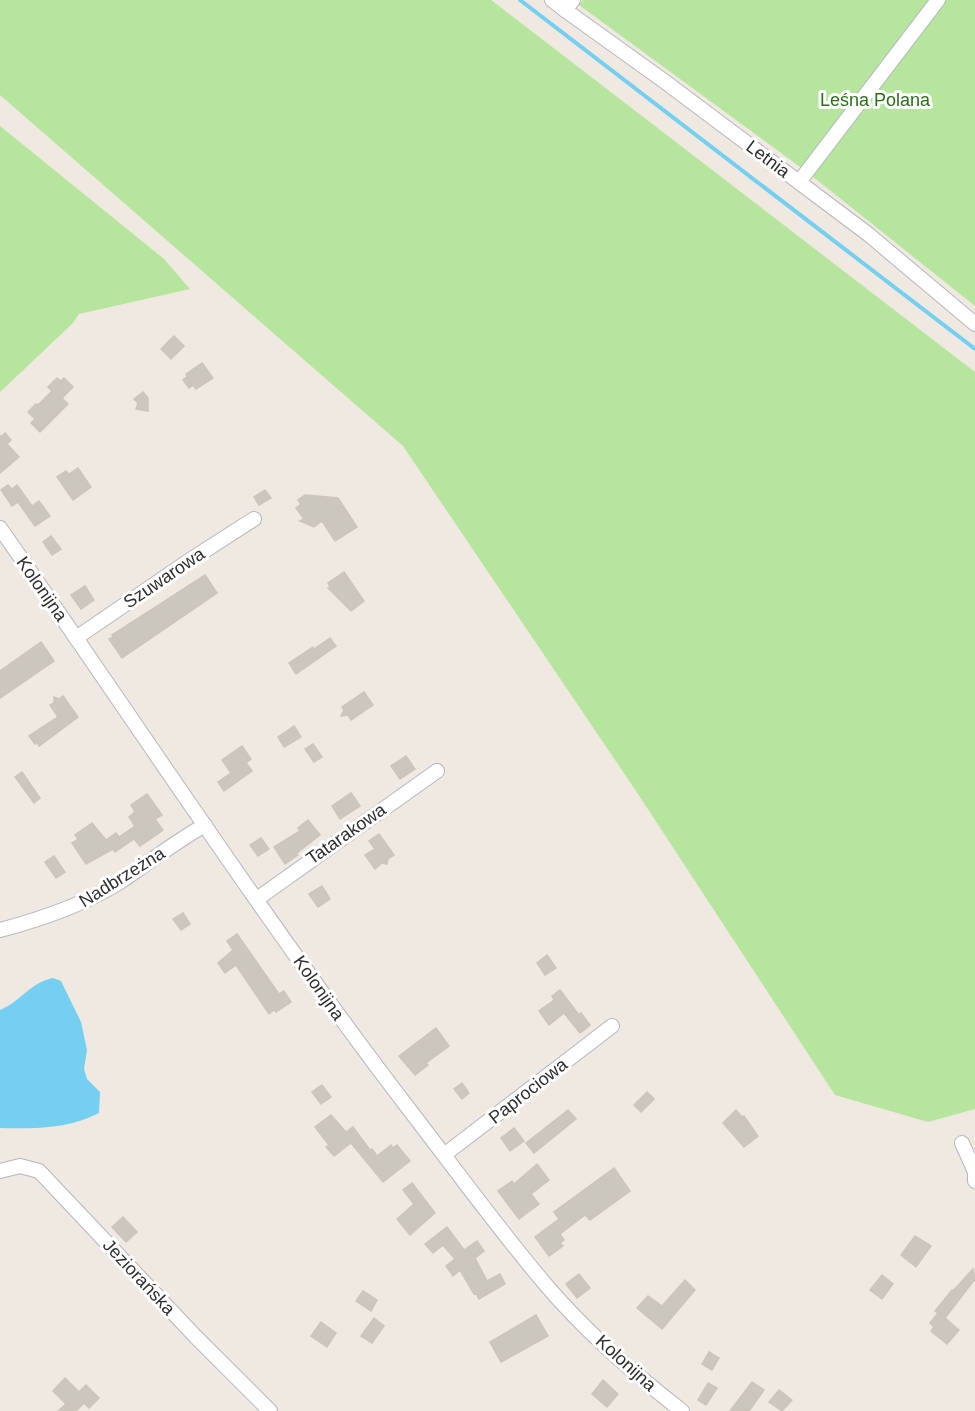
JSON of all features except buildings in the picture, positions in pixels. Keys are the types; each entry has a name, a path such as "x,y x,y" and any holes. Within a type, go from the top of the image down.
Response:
{"street":[{"name":"Letnia","path":"552,0 569,5 664,81 868,234 975,324"},
{"path":"799,182 938,0"},
{"name":"Szuwarowa","path":"76,638 254,519"},
{"name":"Kolonijna","path":"0,528 345,1025 444,1155 561,1302 605,1346 682,1411"},
{"name":"Tatarakowa","path":"257,899 437,771"},
{"name":"Nadbrzeżna","path":"0,930 74,907 120,881 205,825"},
{"name":"Paprociowa","path":"444,1155 612,1026"},
{"path":"962,1143 975,1172 975,1181"},
{"name":"Jeziorańska","path":"0,1171 20,1166 39,1170 195,1336 270,1411"}],"green space":[{"path":"0,0 491,0 975,372 975,1109 928,1122 835,1095 638,794 403,446 0,95"},
{"name":"Leśna Polana","path":"583,0 975,0 975,306 807,172 579,5"},
{"path":"0,126 164,259 190,289 79,314 73,323 0,392"}],"water":[{"path":"53,978 61,981 81,1022 87,1050 84,1069 87,1079 100,1092 99,1113 63,1125 38,1128 0,1128 0,1010 38,984"}],"waterway":[{"path":"520,0 975,349"}]}
